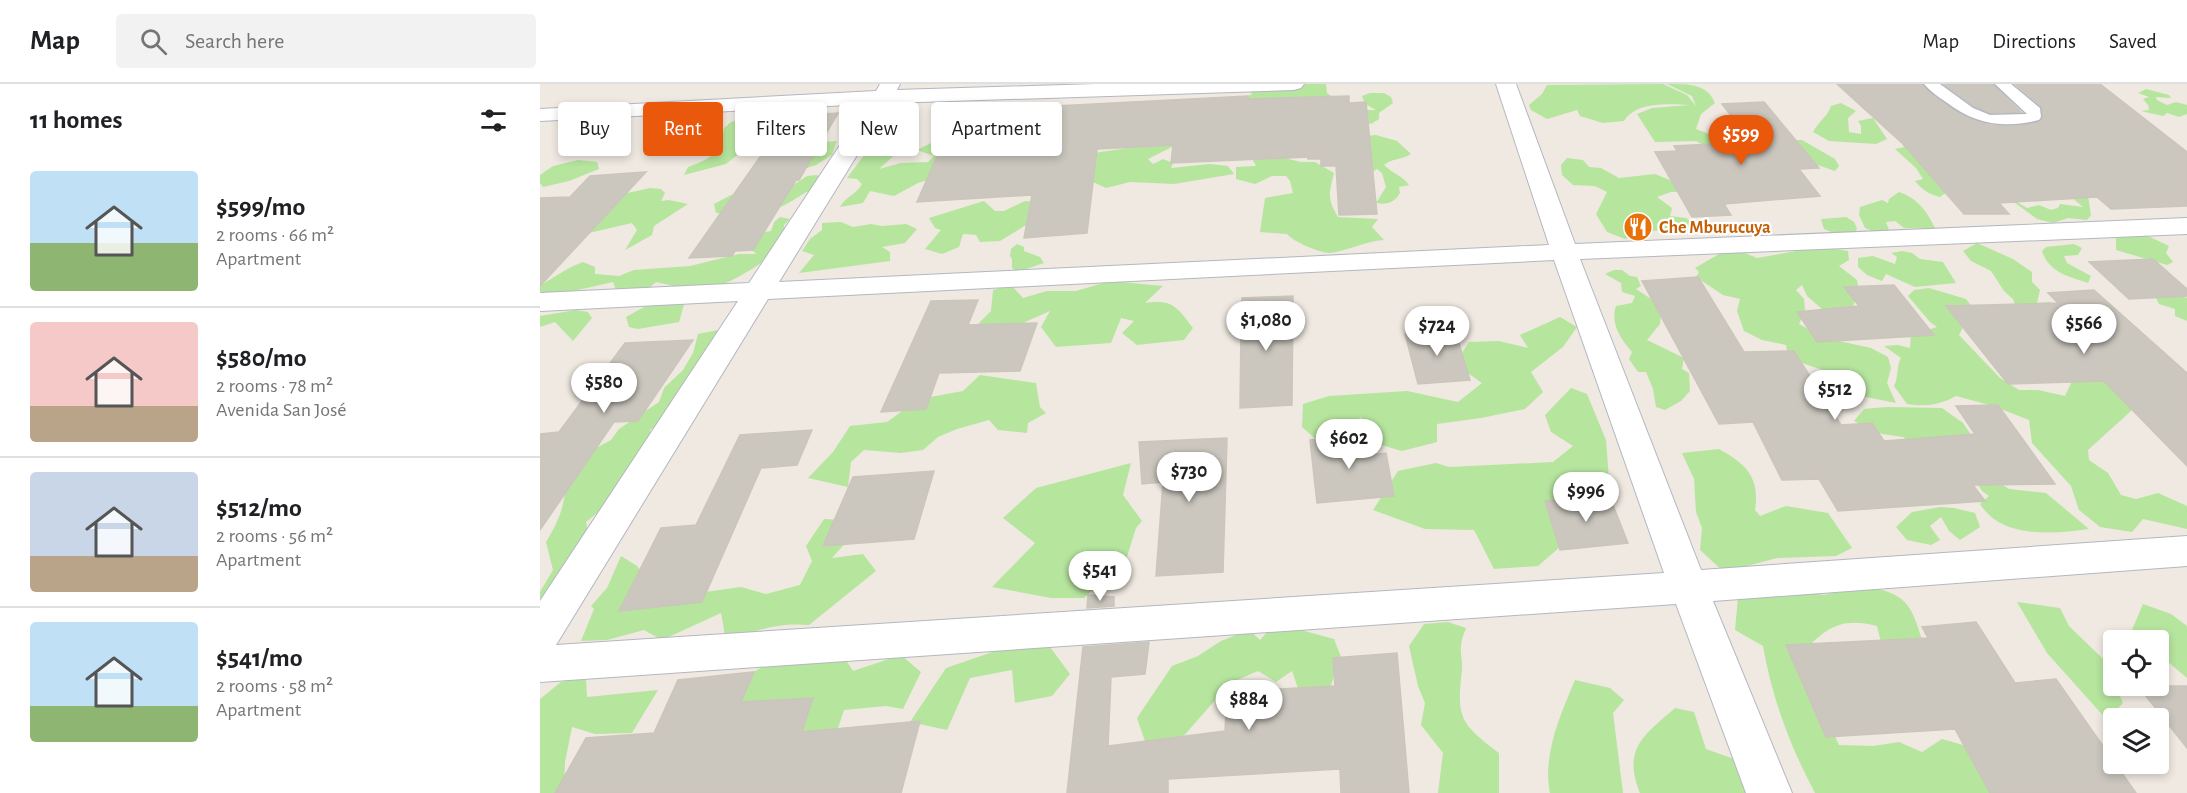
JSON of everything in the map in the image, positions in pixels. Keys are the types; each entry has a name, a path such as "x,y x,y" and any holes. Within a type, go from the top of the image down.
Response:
{"street":[{"path":"540,96 782,84"},
{"path":"540,115 887,91 1294,84"},
{"path":"1506,84 1563,252 1688,587 1769,793"},
{"path":"540,635 887,91"},
{"path":"540,302 1563,252 2185,228"},
{"path":"540,664 2187,551"}],"lane":[{"path":"1931,84 1961,107 1994,121 2034,117 2035,111 2002,84"}],"green space":[{"path":"1326,84 1327,93 1331,96 1273,102 1235,102 1252,94 1245,86"},
{"path":"1663,84 1687,95 1696,106 1692,96 1667,84 1697,86 1708,92 1715,103 1701,114 1696,129 1734,147 1752,142 1802,140 1835,159 1839,166 1835,171 1803,160 1724,156 1696,141 1655,142 1637,114 1652,108 1690,105 1654,105 1637,110 1624,121 1603,123 1580,116 1577,110 1547,119 1531,110 1529,105 1542,94 1547,85"},
{"path":"2146,89 2169,95 2171,98 2156,97 2157,100 2167,105 2176,102 2187,105 2187,114 2179,117 2167,113 2163,116 2141,111 2149,110 2143,99 2149,97 2138,93"},
{"path":"1370,93 1384,93 1391,97 1393,103 1379,113 1379,119 1371,124 1364,122 1366,110 1376,110 1365,104 1362,96"},
{"path":"1841,103 1856,111 1848,118 1849,132 1861,134 1858,121 1873,118 1887,139 1876,144 1829,141 1813,132 1831,106"},
{"path":"735,121 736,156 726,164 684,175 688,167 710,156 723,156 724,128"},
{"path":"1376,135 1397,141 1411,154 1384,165 1409,185 1399,187 1398,196 1387,203 1376,203 1386,187 1382,173 1377,169 1371,173 1365,136"},
{"path":"1908,139 1947,192 1940,197 1929,193 1915,181 1923,179 1916,168 1895,149 1904,147 1902,143"},
{"path":"837,141 832,155 816,165 797,171 805,156 827,156 827,142"},
{"path":"931,143 931,155 919,149"},
{"path":"1178,144 1148,159 1153,164 1163,159 1173,163 1171,168 1210,164 1228,166 1234,174 1174,184 1130,182 1106,188 1080,176 1094,153"},
{"path":"1247,149 1301,162 1315,162 1334,173 1330,196 1338,217 1378,219 1372,227 1384,240 1329,253 1306,246 1287,234 1260,232 1265,198 1293,193 1286,176 1272,176 1255,184 1236,179 1236,167 1256,166"},
{"path":"864,156 894,156 879,169 901,163 928,162 934,156 945,156 941,176 918,183 894,196 870,191 863,203 840,207 862,184 857,179 847,178"},
{"path":"1567,158 1583,160 1589,167 1601,168 1619,178 1655,174 1682,185 1687,192 1671,192 1657,197 1672,208 1670,216 1686,218 1694,224 1686,229 1649,231 1625,239 1607,232 1596,214 1607,192 1595,186 1573,185 1562,175 1561,165"},
{"path":"578,160 597,162 599,169 569,181 543,187 540,183 540,175 553,166"},
{"path":"807,176 823,177 826,186 811,190 782,206 753,213 716,213 714,204 731,195 790,187"},
{"path":"650,188 661,189 665,193 661,201 669,200 688,204 654,226 652,235 625,250 637,230 632,223 576,236 623,194"},
{"path":"1899,192 1921,206 1935,228 1904,228 1895,221 1886,222 1889,230 1880,234 1865,228 1859,215 1860,207 1882,200 1888,203 1889,199"},
{"path":"2000,192 2027,208 2039,205 2051,210 2058,208 2060,204 2083,207 2071,197 2088,196 2091,215 2087,220 2068,218 2053,223 2037,219"},
{"path":"984,201 995,211 1004,211 1025,201 1043,202 1039,217 1000,241 980,242 976,235 963,234 959,247 942,254 925,249 941,230 935,228 929,218"},
{"path":"780,217 790,219 784,225 785,234 766,259 721,285 702,290 656,282 647,290 619,298 613,282 547,297 540,295 540,285 583,262 595,267 595,274 619,276 634,270 690,266 739,254 756,254 746,244 753,234 771,231 774,222"},
{"path":"1846,217 1854,222 1857,228 1854,235 1838,235 1824,229 1821,219"},
{"path":"841,222 853,227 871,224 882,226 906,224 917,229 905,243 882,247 890,252 890,261 799,273 814,255 802,251 810,239 822,230 822,223"},
{"path":"2132,233 2150,237 2169,246 2166,253 2173,262 2167,265 2116,250 2116,236"},
{"path":"1977,243 2013,259 2032,272 2032,282 2040,290 2037,303 2050,302 2078,318 2015,305 2013,299 2004,291 1991,271 1971,261 1963,251"},
{"path":"1017,244 1024,247 1024,251 1040,257 1044,263 1017,272 1012,268 1010,256 1011,249"},
{"path":"2074,244 2082,248 2078,255 2064,256 2067,263 2091,276 2088,283 2054,269 2042,251 2046,247"},
{"path":"1830,248 1848,251 1849,260 1839,266 1857,280 1859,292 1852,308 1823,310 1807,296 1802,285 1796,290 1804,299 1805,311 1799,324 1825,338 1871,348 1888,357 1891,368 1887,383 1896,403 1866,397 1842,388 1825,371 1788,358 1786,345 1762,340 1744,331 1737,311 1740,299 1723,295 1696,277 1699,272 1695,268 1726,250 1740,251 1757,258 1808,249"},
{"path":"1902,251 1912,253 1920,259 1943,262 1956,283 1915,287 1886,274 1882,281 1867,275 1858,267 1858,258 1873,256 1895,264 1897,257 1891,253"},
{"path":"1614,270 1622,270 1630,276 1637,277 1641,286 1636,289 1662,306 1660,324 1647,340 1684,358 1682,369 1689,373 1690,391 1681,401 1665,410 1656,407 1653,389 1646,372 1638,372 1629,359 1632,352 1618,331 1614,319 1616,306 1632,303 1635,296 1622,292 1621,283 1605,274"},
{"path":"1110,281 1163,286 1145,303 1162,302 1174,306 1193,328 1184,340 1137,345 1122,333 1134,321 1121,318 1111,343 1056,347 1041,327 1050,311 1014,327 972,330 991,311 993,290 1011,285 1023,298 1047,291 1076,291"},
{"path":"1929,288 1966,299 1973,308 1959,335 2000,378 2019,390 2038,390 2065,396 2074,377 2093,371 2137,393 2131,411 2088,450 2089,460 2108,473 2121,495 2136,499 2158,493 2187,506 2187,529 2143,519 2132,532 2100,527 2079,510 2071,486 2032,443 2029,420 1993,406 1956,396 1932,404 1907,404 1894,386 1901,358 1884,346 1898,345 1910,348 1911,335 1937,327 1908,296 1914,290"},
{"path":"2168,291 2187,298 2187,321 2175,316 2175,309 2159,304 2154,294"},
{"path":"667,299 685,301 679,322 638,329 629,327 626,317 646,306"},
{"path":"576,310 588,312 592,318 573,341 555,322 540,327 540,316"},
{"path":"1560,317 1577,327 1563,347 1531,372 1543,392 1525,409 1437,424 1437,442 1402,451 1378,444 1361,417 1326,448 1302,427 1303,404 1329,396 1407,391 1458,402 1482,383 1455,364 1469,342 1499,341 1528,348 1520,335"},
{"path":"718,330 710,352 701,356 703,368 675,412 650,430 653,442 617,497 586,522 592,553 540,609 540,592 553,570 546,542 557,522 563,504 568,463 611,440 619,429 659,402 664,388 683,370 693,353 698,334"},
{"path":"980,375 1036,383 1040,407 1046,413 1028,423 1027,433 998,430 989,420 938,437 923,450 901,453 864,450 851,462 848,487 808,478 833,452 850,426 887,422 919,399 963,391"},
{"path":"1571,388 1587,394 1606,440 1609,479 1563,499 1576,533 1538,566 1494,569 1474,530 1425,529 1373,510 1398,471 1436,463 1449,467 1553,462 1573,446 1551,432 1545,415"},
{"path":"1942,408 1963,423 1978,445 1983,472 2009,489 2046,493 2089,529 2029,532 2001,523 1980,504 1989,496 1982,491 1972,475 1925,454 1903,437 1882,434 1854,421 1864,409"},
{"path":"1719,449 1737,460 1749,473 1755,489 1755,510 1760,516 1786,506 1828,513 1852,548 1836,556 1777,558 1724,572 1700,550 1702,528 1696,512 1694,479 1682,453"},
{"path":"1131,463 1123,495 1142,521 1136,528 1126,560 1084,598 1051,598 992,587 1035,543 1003,518 1036,488"},
{"path":"1940,507 1975,513 1980,527 1960,540 1949,531 1941,517 1930,526 1940,540 1931,545 1907,540 1896,527 1912,512"},
{"path":"824,519 865,521 832,558 863,554 876,571 809,625 776,626 726,641 721,613 662,640 644,630 607,640 581,641 594,609 591,606 607,588 621,556 637,566 658,591 676,596 741,587 766,594 800,585 812,561 806,546"},
{"path":"1861,586 1891,593 1907,605 1917,623 1926,651 1886,663 1877,626 1852,623 1842,624 1824,633 1798,657 1839,745 1873,746 1899,742 1922,752 1942,739 1977,749 1990,793 1815,793 1783,721 1771,684 1763,646 1735,630 1738,597 1788,589 1824,595"},
{"path":"2017,602 2060,608 2069,626 2103,659 2103,696 2120,696 2123,703 2118,708 2103,708 2103,716 2047,653"},
{"path":"2143,604 2171,614 2187,626 2187,678 2169,663 2169,630 2132,630"},
{"path":"1448,622 1466,628 1461,649 1461,710 1464,719 1476,735 1499,753 1499,793 1438,793 1443,753 1421,725 1425,703 1418,686 1409,646 1424,624"},
{"path":"1275,623 1334,639 1341,657 1326,699 1306,711 1292,671 1276,682 1258,671 1230,683 1168,754 1148,750 1137,718 1172,666 1198,656 1221,641 1249,630 1260,640"},
{"path":"1019,643 1027,646 1050,647 1070,674 1052,696 1015,703 1012,670 970,678 947,730 910,722 946,668"},
{"path":"901,655 921,672 903,709 886,706 844,710 834,740 796,758 732,710 754,672 778,657 844,657 853,671"},
{"path":"586,678 587,697 658,690 632,733 595,734 572,727 565,762 564,793 540,793 540,699 561,682"},
{"path":"1575,680 1610,688 1624,700 1613,713 1623,793 1550,793 1549,764 1554,735"},
{"path":"1675,708 1694,712 1706,749 1734,759 1751,793 1640,793 1634,765 1639,744 1654,726"}],"building":[{"path":"1837,84 1922,84 1936,98 1967,117 1990,125 2014,126 2039,122 2043,117 2041,106 2015,84 2100,84 2187,152 2187,206 2111,209 2097,197 1999,203 2009,214 1964,214 1903,144"},
{"path":"1944,84 1993,84 2021,112 1990,113 1974,106"},
{"path":"1248,96 1248,99 1349,96 1349,103 1366,102 1377,214 1339,215 1336,166 1321,166 1321,159 1308,159 1308,157 1171,163 1173,145 1097,149 1087,233 1024,238 1032,195 917,202 937,156 1062,156 1062,106"},
{"path":"1764,102 1819,168 1799,169 1820,196 1724,204 1731,215 1692,217 1655,152 1677,151 1674,146 1751,142 1722,104"},
{"path":"838,113 827,132 827,114"},
{"path":"813,156 753,250 735,251 732,256 689,258 760,157"},
{"path":"646,172 540,286 540,198 570,197 590,176"},
{"path":"2153,259 2187,289 2187,296 2129,299 2089,262"},
{"path":"1698,277 1744,352 1794,351 1841,425 1872,423 1884,441 1975,434 1956,406 1998,405 2055,484 1973,485 1985,501 1838,511 1819,479 1782,480 1753,422 1719,424 1642,281"},
{"path":"1894,285 1934,335 1817,342 1797,312 1859,306 1844,287"},
{"path":"2094,290 2187,373 2187,466 2104,381 2008,384 1946,306 2058,303 2048,293"},
{"path":"1293,296 1292,405 1240,408 1241,330 1239,330 1242,298"},
{"path":"978,300 968,325 1037,323 1020,371 939,373 926,409 881,412 931,301"},
{"path":"1455,330 1470,380 1418,384 1405,334"},
{"path":"693,340 638,421 614,422 540,530 540,434 559,432 625,343"},
{"path":"812,430 797,465 761,468 702,602 619,611 661,528 696,525 740,435"},
{"path":"1366,435 1370,455 1386,453 1394,496 1317,503 1310,440"},
{"path":"1227,438 1223,572 1156,576 1163,482 1142,484 1139,442"},
{"path":"934,471 914,539 823,546 853,477"},
{"path":"1609,495 1628,543 1560,550 1545,501"},
{"path":"1088,595 1114,597 1114,606 1087,608"},
{"path":"1976,622 2015,683 2056,679 2103,746 2103,774 2123,774 2136,793 1990,793 1955,729 1826,737 1786,645 1928,638 1922,627"},
{"path":"1149,642 1145,674 1111,677 1108,746 1225,731 1227,692 1335,686 1333,658 1397,653 1409,793 1341,793 1340,769 1168,779 1168,793 1067,793 1083,647"},
{"path":"754,672 741,702 813,698 802,732 920,721 901,793 555,793 586,738 654,733 678,680"},
{"path":"2169,686 2187,686 2187,748 2169,725 2169,708 2155,708 2146,696 2169,696"}],"place":[{"name":"Che Mburucuya","path":"1638,227"}]}
